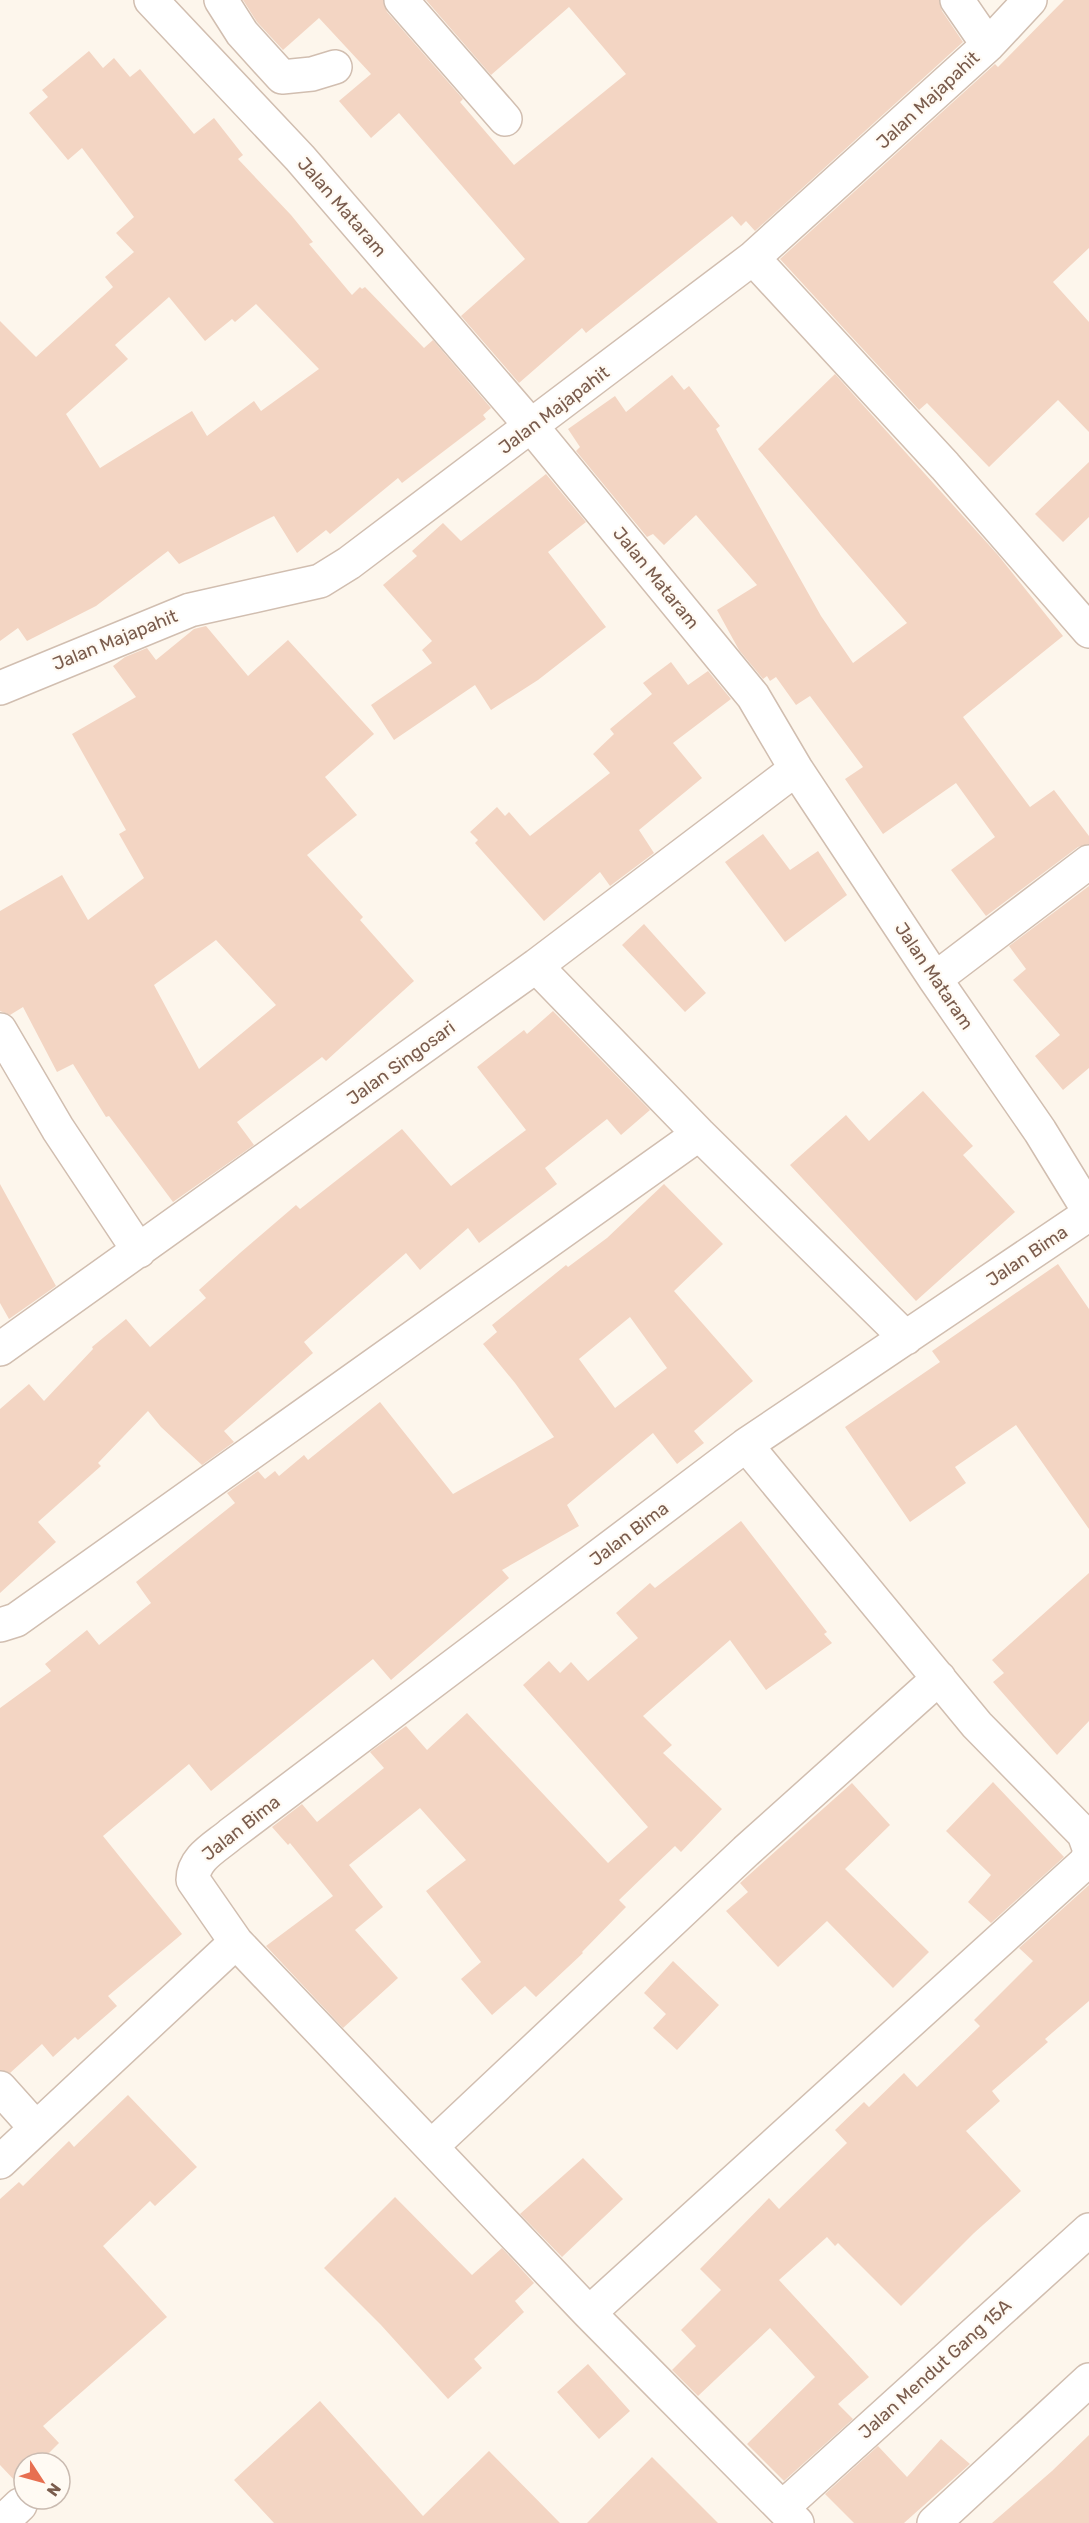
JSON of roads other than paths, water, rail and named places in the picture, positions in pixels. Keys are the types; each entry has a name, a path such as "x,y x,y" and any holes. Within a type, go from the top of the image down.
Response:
{"street":[{"name":"Jalan Mataram","path":"152,0 300,158 532,427 753,696 796,769 935,979 1040,1131 1089,1213"},
{"path":"221,0 242,33 282,77 312,74 335,67"},
{"path":"401,0 505,119"},
{"path":"957,0 988,45"},
{"name":"Jalan Majapahit","path":"0,688 190,610 320,581 349,563 753,258 988,45 1030,0"},
{"path":"753,258 945,466 1089,631"},
{"name":"Jalan Singosari","path":"0,1349 536,966 796,769"},
{"path":"935,979 1089,861"},
{"path":"536,966 699,1134 906,1338"},
{"path":"0,1030 58,1129 139,1251"},
{"path":"0,1625 16,1620 699,1134"},
{"name":"Jalan Bima","path":"236,1942 193,1880 193,1869 198,1861 746,1445 1089,1213"},
{"path":"746,1445 977,1725 1084,1834 1089,1848"},
{"path":"431,2147 746,1851 939,1678"},
{"path":"589,2313 1086,1862 1089,1854"},
{"path":"0,2162 236,1942 589,2313 789,2515"},
{"path":"0,2088 35,2127"},
{"name":"Jalan Mendut Gang 15A","path":"789,2515 1089,2230"},
{"path":"934,2523 1089,2380"}]}
